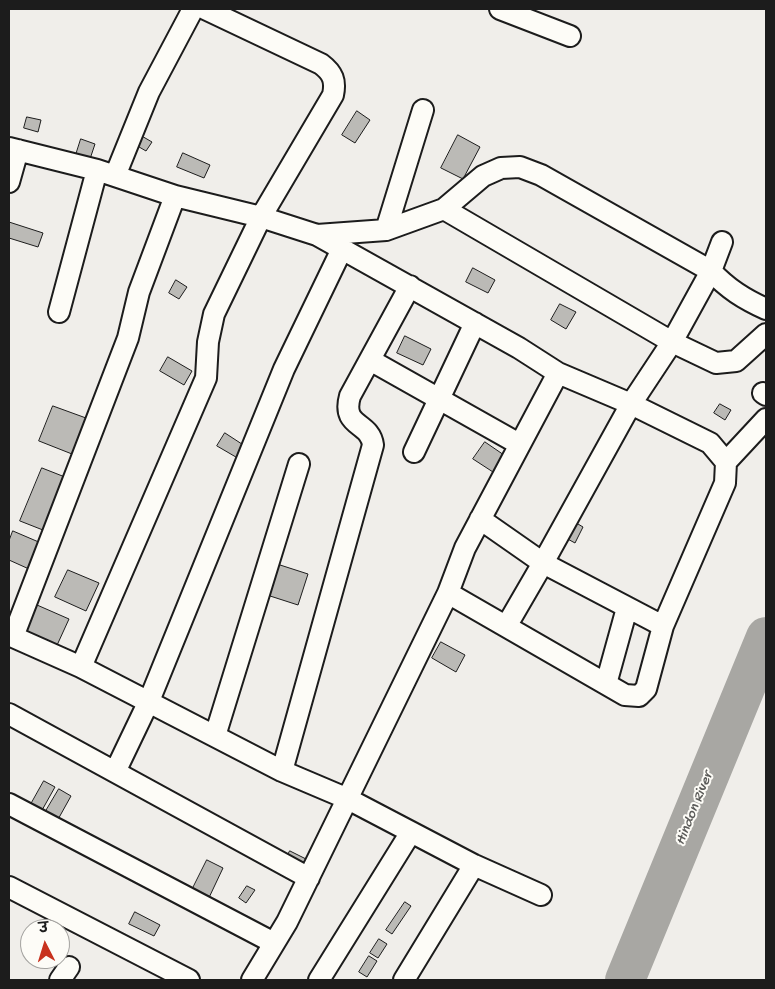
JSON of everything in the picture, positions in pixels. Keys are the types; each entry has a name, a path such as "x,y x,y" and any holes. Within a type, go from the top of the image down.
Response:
{"street":[{"path":"59,312 106,173 193,9"},
{"path":"81,667 206,378 208,342 214,314 260,217 333,95 335,86 329,70 321,64 204,9"},
{"path":"500,9 570,36"},
{"path":"386,230 423,110"},
{"path":"9,182 13,149 106,173 175,196 260,217 316,235 519,348 558,373 631,404 710,443 726,462"},
{"path":"316,235 386,230 444,209 483,176 501,168 520,167 541,175 710,271 726,287 740,297 766,309"},
{"path":"175,196 140,292 128,338 11,636 81,667 150,701 282,771 348,799 474,865 540,895"},
{"path":"444,209 672,342 716,363 736,361 766,334"},
{"path":"507,625 631,404 672,342 710,271 722,242"},
{"path":"115,772 150,701 284,369 342,249"},
{"path":"282,771 373,445 372,439 350,418 347,412 350,396 410,286"},
{"path":"414,452 475,323"},
{"path":"370,360 519,444"},
{"path":"252,980 309,878 448,593 465,548 558,373"},
{"path":"448,593 507,625 625,695 640,696 646,689 663,626 725,483 726,462 766,419"},
{"path":"215,736 299,464"},
{"path":"480,519 543,563 663,626"},
{"path":"606,684 627,608"},
{"path":"9,714 309,878"},
{"path":"9,804 274,943"},
{"path":"319,980 411,832"},
{"path":"404,980 474,865"},
{"path":"9,886 189,980"}],"building":[{"path":"357,111 370,120 355,143 342,135"},
{"path":"27,117 41,120 38,132 24,128"},
{"path":"140,135 152,142 146,151 134,144"},
{"path":"458,135 480,147 463,179 441,168"},
{"path":"81,139 95,144 89,162 75,158"},
{"path":"183,153 210,165 204,178 177,167"},
{"path":"9,222 43,233 38,247 9,238"},
{"path":"473,268 495,280 488,293 466,282"},
{"path":"176,280 187,287 179,299 169,293"},
{"path":"560,304 576,312 566,329 551,320"},
{"path":"405,336 431,349 423,365 397,353"},
{"path":"168,357 192,371 184,385 160,371"},
{"path":"720,404 731,410 725,420 714,413"},
{"path":"53,406 86,418 72,454 39,441"},
{"path":"225,433 248,448 241,460 217,446"},
{"path":"485,442 504,455 493,472 473,459"},
{"path":"42,468 70,479 48,532 20,521"},
{"path":"573,521 583,527 575,543 564,537"},
{"path":"13,531 41,543 29,569 9,560 9,541"},
{"path":"277,564 308,574 298,605 267,595"},
{"path":"68,570 99,583 86,611 55,597"},
{"path":"37,605 69,619 53,654 21,640"},
{"path":"441,642 465,655 456,672 432,658"},
{"path":"44,781 55,787 41,812 30,806"},
{"path":"59,789 71,796 56,823 43,816"},
{"path":"290,851 310,861 304,873 284,862"},
{"path":"207,860 223,868 206,904 189,896"},
{"path":"247,886 255,890 246,903 239,898"},
{"path":"405,902 411,906 392,934 386,930"},
{"path":"135,912 160,925 154,936 129,924"},
{"path":"379,939 387,944 378,958 370,953"},
{"path":"369,956 377,961 367,977 359,972"}],"waterway":[{"name":"Hindon River","path":"625,980 766,637"}]}
